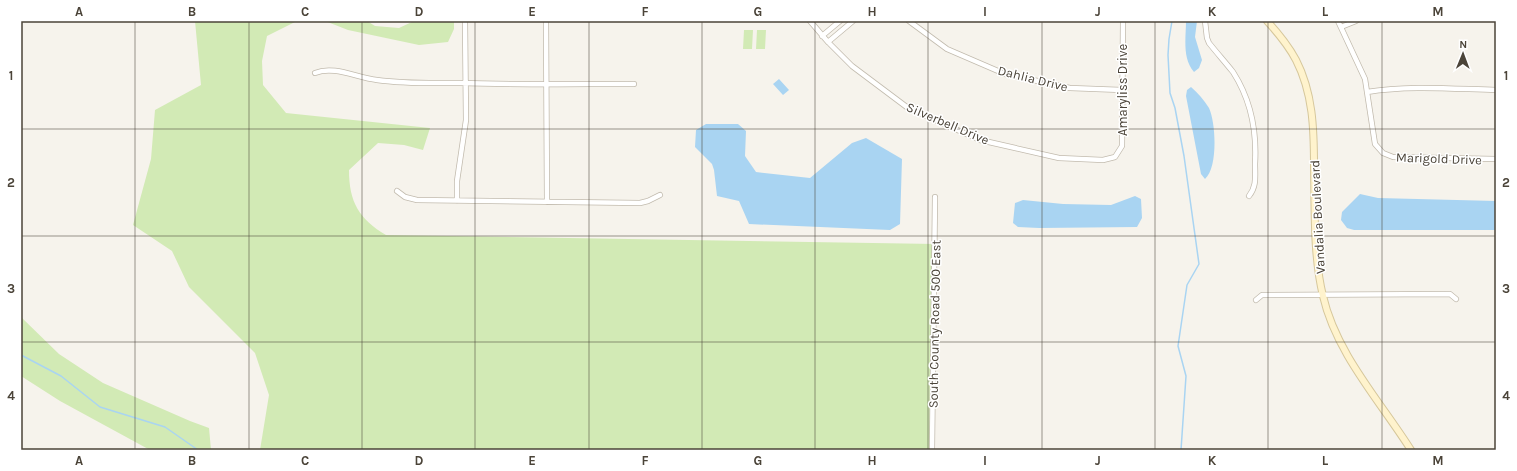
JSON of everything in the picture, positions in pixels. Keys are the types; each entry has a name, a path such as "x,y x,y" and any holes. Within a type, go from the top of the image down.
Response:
{"street":[{"path":"457,201 457,181 466,120 465,21"},
{"path":"546,21 547,202"},
{"name":"Silverbell Drive","path":"810,21 822,36 852,66 908,108 980,140 1059,158 1103,160 1115,157"},
{"path":"822,36 840,21"},
{"path":"828,42 853,21"},
{"name":"Dahlia Drive","path":"909,21 947,49 1004,74 1070,88 1122,90"},
{"name":"Amaryliss Drive","path":"1115,157 1122,146 1123,21"},
{"path":"1205,21 1209,43 1229,68 1242,88 1253,116 1256,148 1255,182 1254,190 1249,196"},
{"name":"Vandalia Boulevard","path":"1266,21 1281,37 1296,60 1310,99 1313,118 1314,142 1316,248 1322,295 1327,310 1344,348 1363,380 1411,450"},
{"path":"1338,21 1365,79 1367,92 1382,89 1407,88 1496,90"},
{"path":"1341,27 1356,21"},
{"path":"315,73 332,70 369,80 466,84 634,84"},
{"name":"Marigold Drive","path":"1367,92 1375,144 1383,153 1393,157 1496,159"},
{"path":"397,191 406,197 417,200 457,201 640,203 660,195"},
{"name":"South County Road 500 East","path":"932,450 935,197"},
{"path":"1256,300 1262,295 1450,294 1456,299"}],"green space":[{"path":"195,21 297,21 267,36 262,61 263,85 286,113 430,128 423,150 404,145 378,143 349,170 351,191 357,208 369,223 386,235 936,244 930,450 260,450 269,395 255,353 189,287 172,251 133,225 151,159 155,110 201,85"},
{"path":"325,21 367,21 375,26 399,28 414,21 454,21 454,29 448,42 419,45 348,30"},
{"path":"744,30 753,30 752,49 743,49"},
{"path":"757,30 766,30 765,49 756,49"},
{"path":"21,317 59,354 103,383 209,428 211,450 150,450 60,401 21,376"}],"water":[{"path":"1186,21 1197,21 1195,37 1202,60 1199,68 1194,72 1190,66 1186,54"},
{"path":"779,79 789,90 783,95 773,84"},
{"path":"1191,87 1209,108 1213,124 1214,156 1209,173 1205,179 1201,174 1186,96 1187,90"},
{"path":"706,124 738,124 746,131 745,156 756,172 810,178 852,143 866,138 902,159 900,224 890,230 749,224 739,201 717,196 712,164 695,147 696,130"},
{"path":"1360,194 1378,198 1496,201 1496,230 1354,230 1347,228 1341,220 1342,212"},
{"path":"1135,196 1141,199 1142,218 1137,227 1039,228 1018,227 1013,223 1015,203 1023,200 1063,204 1111,205"}],"waterway":[{"path":"1172,21 1168,55 1170,93 1175,108 1184,156 1199,264 1187,285 1178,346 1186,376 1181,450"},
{"path":"21,355 61,376 100,407 165,427 198,450"}]}
